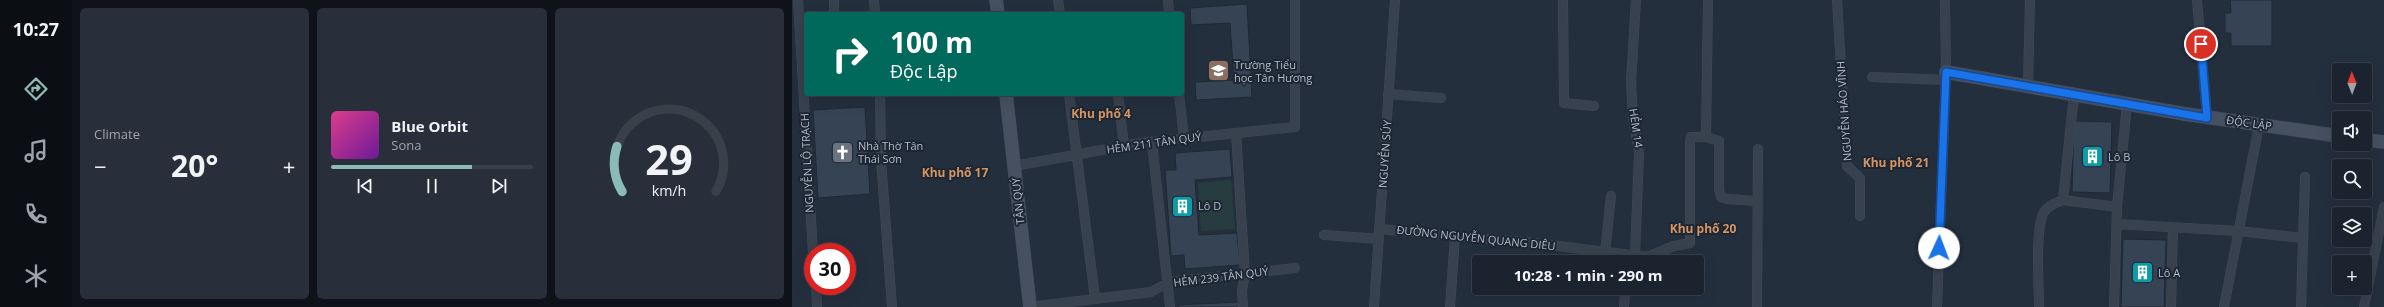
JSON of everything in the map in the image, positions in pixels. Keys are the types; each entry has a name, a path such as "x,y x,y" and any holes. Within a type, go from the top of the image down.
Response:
{"street":[{"name":"NGUYỄN LỘ TRẠCH","path":"798,0 804,88"},
{"path":"834,0 834,12"},
{"path":"874,0 875,12"},
{"path":"996,0 998,12"},
{"path":"1058,0 1060,12"},
{"path":"1168,0 1169,12"},
{"name":"HẺM 211 TÂN QUÝ","path":"1014,166 1152,142 1295,127 1296,0"},
{"name":"NGUYỄN SÚY","path":"1374,307 1395,0"},
{"path":"1563,0 1564,103 1594,106"},
{"name":"HẺM 14","path":"1631,255 1639,153 1633,118 1630,82 1636,0"},
{"path":"1708,0 1706,137 1720,142 1721,197 1727,199 1757,201"},
{"name":"NGUYỄN HÁO VĨNH","path":"1837,0 1847,166 1860,178 1860,216"},
{"path":"1937,307 1946,76 1945,0"},
{"path":"2028,86 2030,0"},
{"path":"2197,0 2207,118"},
{"path":"1872,76 1946,76"},
{"name":"ĐỘC LẬP","path":"1946,76 2028,86 2207,118 2332,135"},
{"path":"1388,94 1441,98"},
{"path":"2063,200 2074,94"},
{"name":"NGUYỄN LỘ TRẠCH","path":"804,96 812,243"},
{"path":"880,96 881,160 892,307"},
{"name":"TÂN QUÝ","path":"1006,96 1030,307"},
{"path":"1069,96 1095,298"},
{"path":"1118,96 1124,146"},
{"path":"1178,96 1184,138"},
{"path":"2114,307 2117,208 2126,104"},
{"path":"2224,307 2259,125"},
{"path":"1236,133 1245,274 1242,291 1243,307"},
{"name":"ĐƯỜNG NGUYỄN QUANG DIÊU","path":"1652,255 1674,246 1690,242 1690,142 1691,137 1706,137"},
{"path":"2372,141 2384,142"},
{"path":"1152,142 1169,282 1170,307"},
{"path":"1756,307 1758,149"},
{"path":"2301,307 2305,177"},
{"path":"1605,252 1611,196"},
{"path":"2039,307 2040,232 2043,214 2049,207 2063,200 2117,208"},
{"path":"2364,307 2380,252 2384,207"},
{"path":"2117,224 2238,231 2303,238"},
{"path":"2171,307 2173,227"},
{"name":"ĐƯỜNG NGUYỄN QUANG DIÊU","path":"1379,229 1605,252 1618,255"},
{"path":"1324,235 1379,239"},
{"path":"1450,307 1455,236"},
{"name":"HẺM 239 TÂN QUÝ","path":"1030,307 1151,292 1169,282 1294,268"},
{"path":"816,295 817,307"},
{"path":"1624,307 1625,295"}],"green space":[{"path":"1231,180 1235,229 1201,231 1198,183"}],"building":[{"path":"2230,0 2272,0 2272,46 2231,46 2231,33 2225,33 2225,13 2231,13"},
{"path":"1247,4 1252,97 1196,100 1195,82 1234,80 1230,23 1191,25 1190,8"},
{"name":"Nhà Thờ Tân Thái Sơn","path":"865,107 870,194 818,198 813,110"},
{"name":"Lô B","path":"2074,121 2112,122 2110,193 2072,192"},
{"name":"Lô D","path":"1230,149 1232,177 1195,180 1199,235 1237,233 1240,265 1185,269 1184,255 1171,256 1165,170 1176,170 1175,153"},
{"name":"Lô A","path":"2123,239 2166,240 2164,307 2121,307"},
{"path":"1239,302 1239,307 1179,307 1178,305"}],"place":[{"name":"Trường Tiểu học Tân Hương","path":"1219,71"},
{"name":"Nhà Thờ Tân Thái Sơn","path":"842,152"},
{"name":"Lô B","path":"2092,157"},
{"name":"Lô D","path":"1182,206"},
{"name":"Lô A","path":"2143,273"}],"district":[{"name":"Khu phố 4","path":"1101,114"},
{"name":"Khu phố 21","path":"1896,163"},
{"name":"Khu phố 17","path":"955,173"},
{"name":"Khu phố 20","path":"1703,229"}],"route":[{"path":"1939,248 1946,72 2207,118 2201,44"}]}
